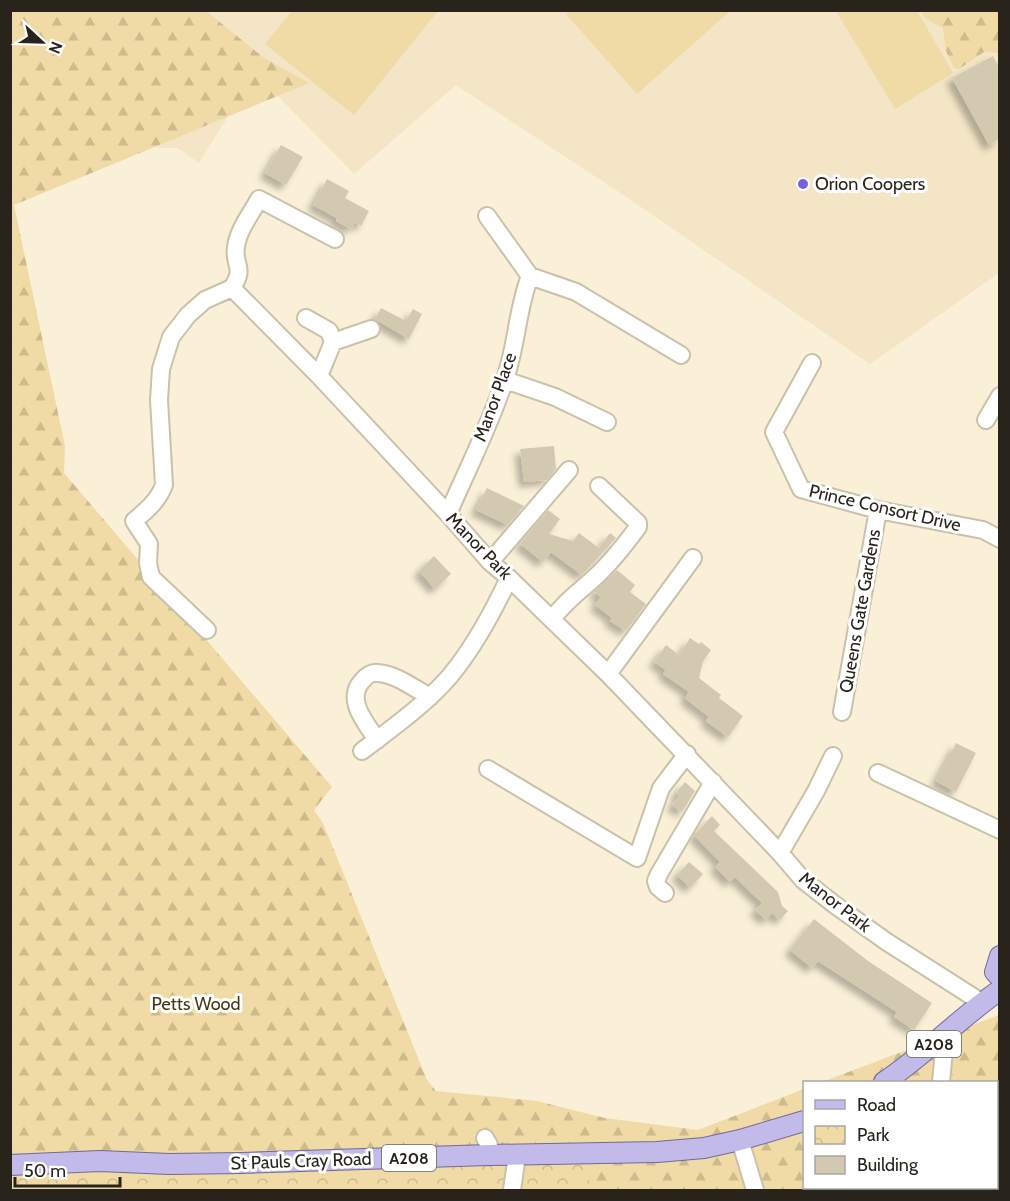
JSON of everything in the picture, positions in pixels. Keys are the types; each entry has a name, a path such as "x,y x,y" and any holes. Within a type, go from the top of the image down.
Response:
{"main road":[{"path":"999,956 995,972 999,978"},
{"name":"A208","path":"887,1081 981,1002 999,990"},
{"name":"St Pauls Cray Road","path":"10,1165 100,1161 169,1164 307,1162 487,1146 517,1155 657,1152 704,1148 803,1121"}],"street":[{"path":"207,630 151,577 148,562 149,544 134,521 151,507 164,485 159,400 160,369 171,337 188,315 205,300 232,288 239,278 240,271 235,248 238,237 259,199 335,239"},
{"path":"487,216 530,276 576,292 681,355"},
{"name":"Manor Place","path":"448,514 505,380 514,351 523,294 530,276"},
{"name":"Manor Park","path":"232,288 319,376 490,562 552,619 687,754 803,880 887,942 981,1002"},
{"path":"306,318 329,331 333,342 319,376"},
{"path":"333,342 371,329"},
{"name":"Prince Consort Drive","path":"812,363 774,432 801,489 878,510 982,530 999,539"},
{"path":"505,380 555,397 607,422"},
{"path":"986,420 999,396"},
{"path":"490,562 569,470"},
{"path":"552,619 564,603 610,562 638,527 638,523 598,486"},
{"name":"Queens Gate Gardens","path":"842,712 878,510"},
{"path":"608,674 693,558"},
{"path":"362,752 429,697 449,677 468,653 495,608 509,578"},
{"path":"377,740 356,705 357,689 369,675 375,672 391,676 429,697"},
{"path":"488,770 637,858 661,788 687,754"},
{"path":"780,853 816,791 833,756"},
{"path":"878,773 999,830"},
{"path":"665,893 658,887 656,881 659,874 713,782"},
{"path":"939,1039 944,1051 941,1081"},
{"path":"740,1140 755,1191"},
{"path":"512,1191 517,1155"}],"shaded area":[{"name":"Orion Coopers","path":"54,11 999,11 999,273 870,364 622,194 456,85 354,174 276,94 240,97 199,163 178,148 160,148 141,144"}],"green space":[{"path":"570,10 730,11 637,94 566,14"},
{"name":"Petts Wood","path":"10,11 206,11 264,58 309,83 14,205 65,446 64,473 332,787 314,810 323,823 427,1080 436,1091 537,1101 605,1118 698,1130 803,1089 803,1189 871,1189 11,1190"},
{"path":"292,11 438,11 354,115 265,44"},
{"path":"836,11 917,11 953,73 895,109"},
{"path":"920,11 999,11 999,53 984,52 959,69 954,68 946,51 943,28 926,19"},
{"path":"999,1015 999,1151 998,1081 825,1081"},
{"path":"590,1160 589,1190 11,1190 11,1172"}],"building":[{"path":"993,56 999,67 999,139 989,145 952,78"},
{"path":"281,145 303,157 286,185 265,173"},
{"path":"327,179 349,191 345,198 369,211 361,226 355,222 351,229 336,221 337,218 313,205"},
{"path":"381,308 406,321 413,309 422,314 409,339 375,319"},
{"path":"554,446 556,469 547,480 524,482 520,449"},
{"path":"487,488 524,506 508,525 476,510"},
{"path":"548,510 560,519 549,534 573,541 579,533 599,548 610,533 616,538 582,575 551,552 543,562 520,544"},
{"path":"434,556 451,574 435,589 419,571"},
{"path":"617,570 635,585 630,592 646,604 626,631 610,621 612,618 595,605 601,597 594,592"},
{"path":"690,638 699,644 701,642 711,650 703,661 699,678 721,695 719,698 743,716 728,737 706,721 709,717 685,698 689,692 663,674 666,670 654,662 666,645 679,655"},
{"path":"956,743 976,753 956,792 936,781"},
{"path":"685,782 695,791 682,812 672,805 679,796 676,793"},
{"path":"712,816 720,825 714,831 778,892 782,906 788,911 780,920 772,913 766,920 755,910 762,903 735,877 730,882 715,867 720,862 694,835"},
{"path":"689,862 703,874 690,888 677,875"},
{"path":"814,919 868,961 932,1003 914,1030 894,1017 897,1012 818,961 812,968 790,950"}],"place":[{"name":"Orion Coopers","path":"803,184"}]}
